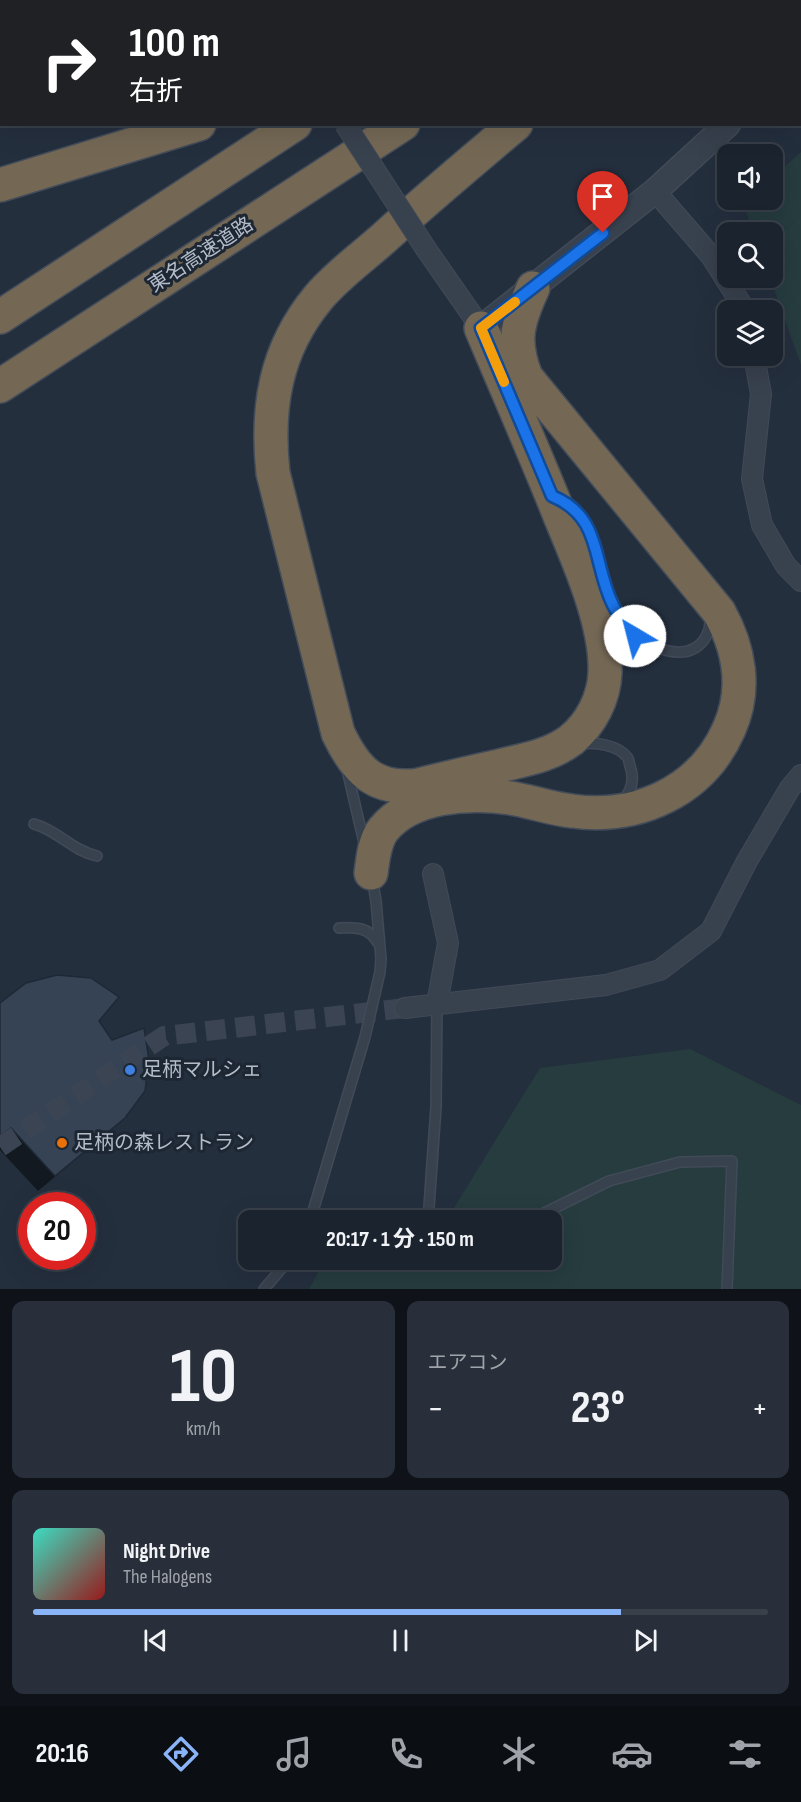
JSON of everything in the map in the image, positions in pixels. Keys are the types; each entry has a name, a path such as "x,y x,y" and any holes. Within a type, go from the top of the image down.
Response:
{"highway":[{"path":"0,185 192,126"},
{"path":"0,317 292,126"},
{"name":"東名高速道路","path":"0,386 400,126"},
{"path":"481,328 552,496 588,590 599,626 605,666 602,693 595,712 572,739 559,748 526,759 419,785 400,787 373,778 359,767 348,753 338,733 273,473 270,441 271,413 281,364 301,320 319,296 437,190 514,126"},
{"path":"370,873 382,831 398,816 418,805 455,797 484,795 512,798 539,806 594,813 629,809 668,796 689,783 722,746 731,725 740,679 738,656 731,633 719,612 526,377 519,359 518,326 533,288"}],"street":[{"path":"346,126 426,249 481,328 655,191 726,126"},
{"path":"655,191 711,256 739,300"},
{"path":"756,366 761,394 752,479 762,525 786,566 801,581"},
{"path":"405,1008 606,985 660,970 711,931 747,861 790,788 801,775"},
{"path":"433,874 448,943 437,1004"}],"lane":[{"path":"552,496 567,502 576,509 588,525 612,604 622,622 635,636 651,647 673,652 692,650 703,641 711,627 707,596"},
{"path":"313,1210 365,1037 381,959 376,901 338,733"},
{"path":"559,748 591,743 613,747 627,757 632,773 632,786 623,800 594,813"},
{"path":"34,824 48,828 82,853 97,856"},
{"path":"339,928 361,928 369,932 379,946 381,959"},
{"path":"429,1210 436,1107 437,1004"},
{"path":"550,1210 609,1181 680,1162 732,1161 727,1289"},
{"path":"264,1289 280,1270"}],"green space":[{"path":"801,152 801,365 783,314 783,300 778,300 774,288 783,288 783,222 750,222 745,210 783,210 783,168"},
{"path":"690,1049 801,1105 801,1289 309,1289 319,1270 562,1270 562,1210 430,1210 454,1208 540,1068"}],"building":[{"path":"57,975 91,978 119,997 99,1021 112,1040 144,1028 149,1060 145,1091 125,1118 55,1176 11,1128 0,1136 0,1003 26,983"}],"tunnel":[{"path":"0,1147 164,1036 405,1008"}],"slow traffic":[{"path":"504,382 481,328 515,302"}],"place":[{"name":"足柄マルシェ","path":"130,1070"},
{"name":"足柄の森レストラン","path":"62,1143"}],"route":[{"path":"603,233 481,328 552,496 567,502 576,509 588,525 612,604 622,622 635,636"}]}
